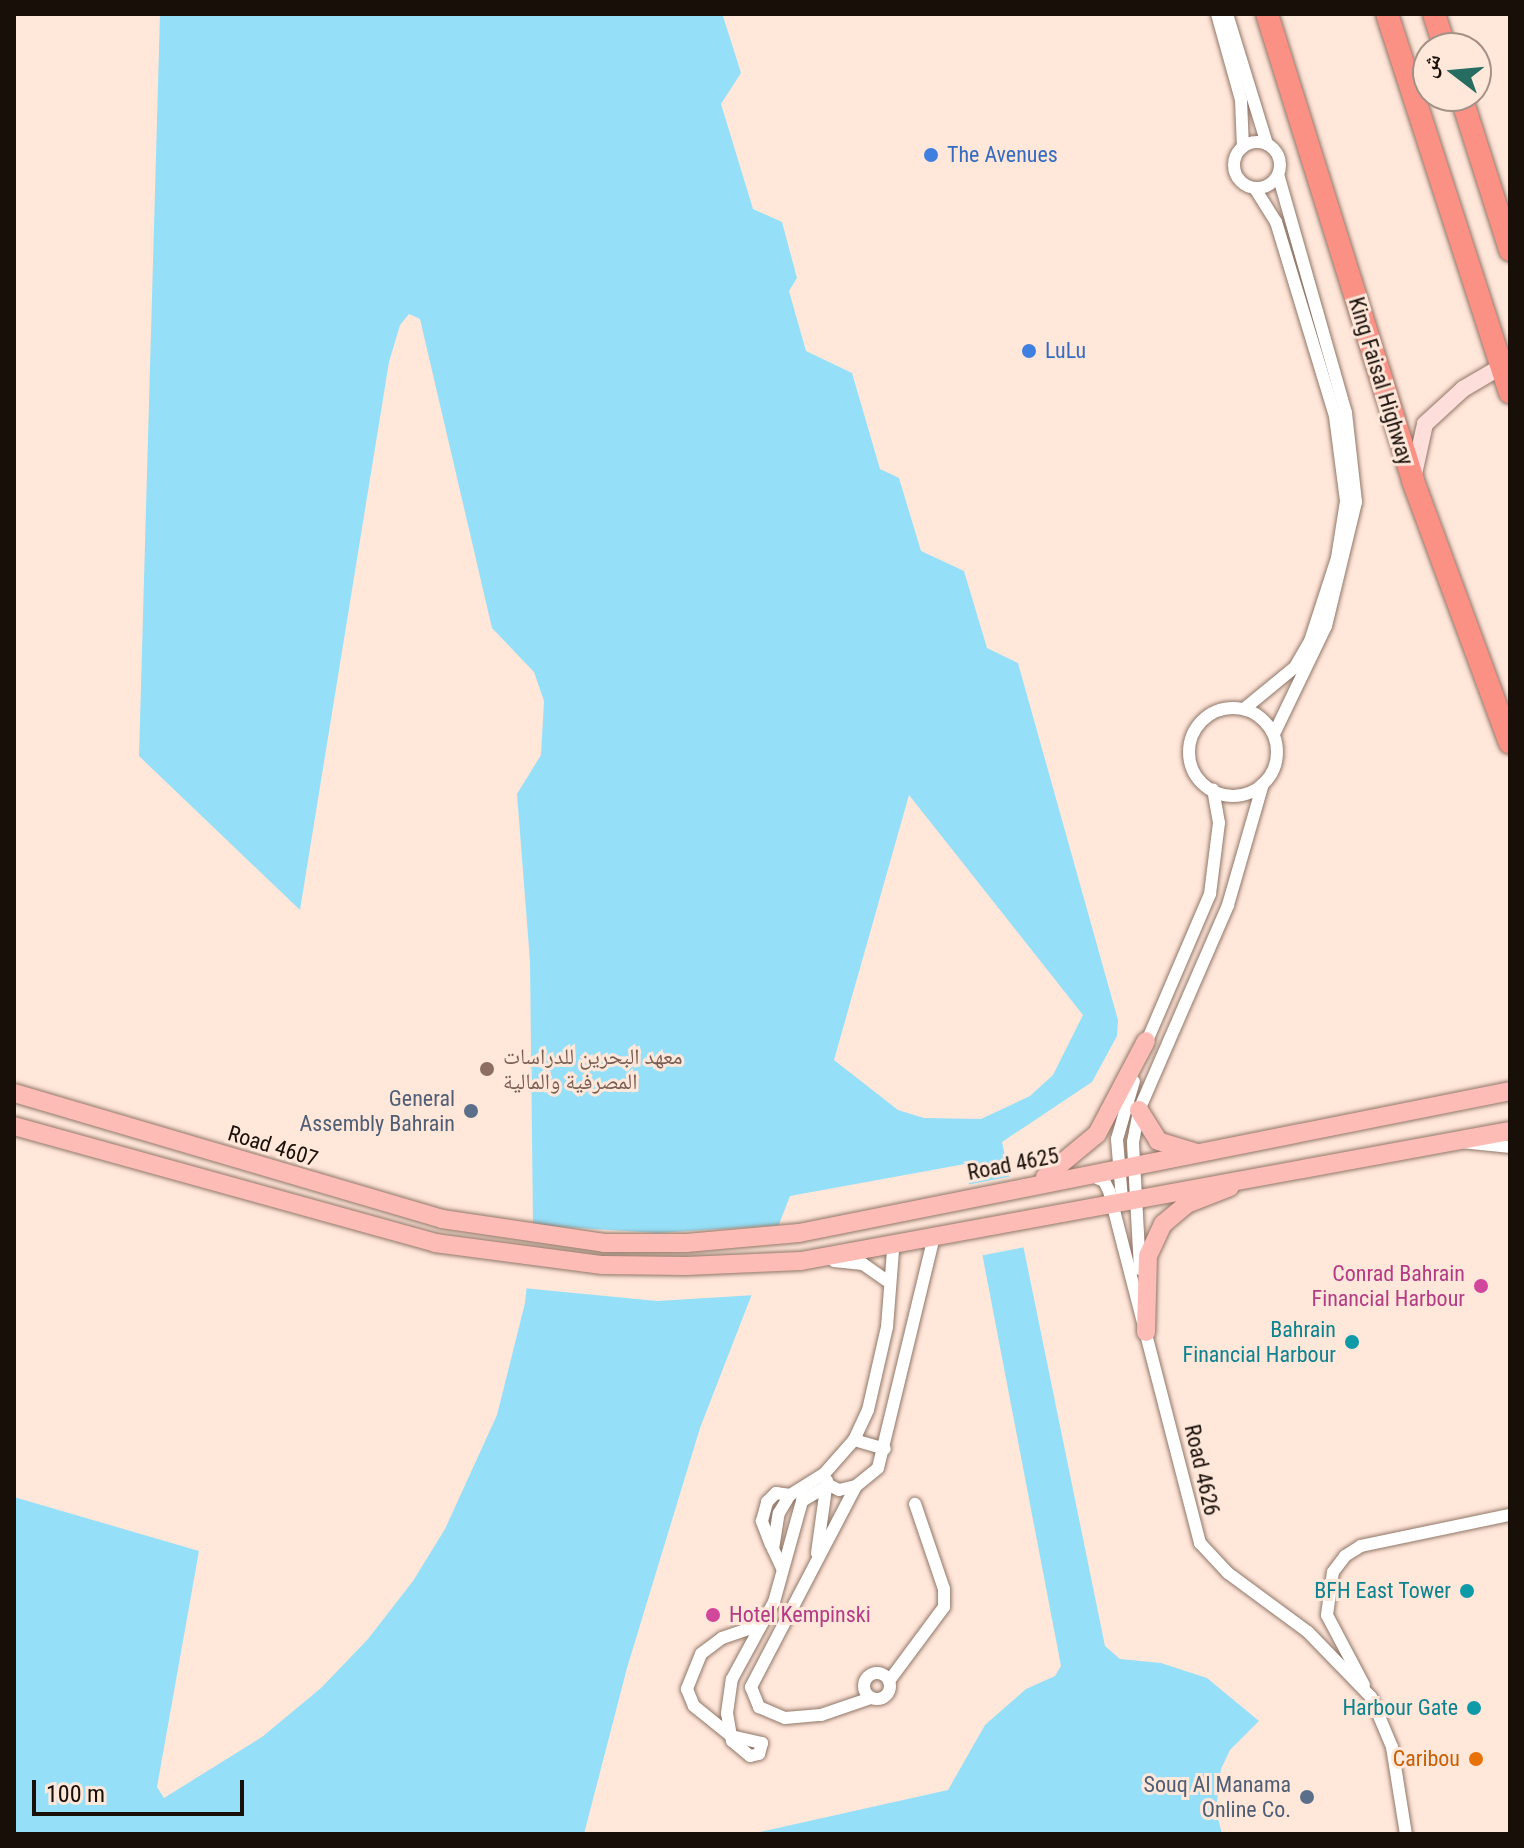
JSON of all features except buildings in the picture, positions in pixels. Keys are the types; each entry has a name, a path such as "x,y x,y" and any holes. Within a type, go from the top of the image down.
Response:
{"highway":[{"name":"King Faisal Highway","path":"1267,14 1413,481 1510,743"},
{"path":"1387,14 1505,364 1510,392"},
{"path":"1466,112 1509,245"}],"main road":[{"path":"1413,481 1425,424 1463,389 1505,364"},
{"path":"1025,1187 1073,1159 1097,1134 1146,1041"},
{"name":"Road 4625","path":"522,1233 604,1243 686,1243 799,1233 1088,1174 1208,1155 1510,1091"},
{"name":"Road 4607","path":"14,1093 442,1219 522,1233"},
{"path":"1139,1110 1150,1133 1166,1146 1208,1155"},
{"path":"14,1126 385,1230 520,1257 603,1265 772,1264 801,1261 1122,1199 1510,1131"},
{"path":"1146,1332 1148,1256 1163,1224 1187,1204 1251,1176"}],"street":[{"path":"1217,14 1241,100 1243,147 1235,158 1235,172 1243,183 1255,188 1269,185 1278,174"},
{"path":"1126,1169 1139,1110 1228,905 1263,784 1275,765 1274,734 1326,626 1356,502 1346,413 1278,174 1277,153 1267,144 1227,14"},
{"path":"1243,147 1267,144"},
{"path":"1244,709 1295,667 1310,641 1337,558 1346,501 1335,416 1276,222 1255,188"},
{"path":"1263,784 1234,796 1213,790 1192,767 1193,735 1214,712 1244,709 1262,718 1274,734"},
{"path":"1126,1169 1119,1125 1146,1041 1210,894 1219,823 1213,790"},
{"path":"1457,1142 1510,1147"},
{"name":"Road 4626","path":"1126,1169 1122,1199 1146,1332 1200,1543 1228,1573 1308,1632 1365,1688"},
{"name":"Road 4626","path":"1088,1174 1104,1181 1122,1199 1146,1332"},
{"path":"772,1264 793,1268 932,1244 964,1230"},
{"path":"915,1504 944,1589 944,1607 889,1681 886,1695 821,1715 785,1718 765,1712 754,1701 752,1680 787,1626 817,1554 856,1486 878,1468 885,1449 932,1244"},
{"path":"757,1626 707,1649 694,1661 687,1682 694,1706 731,1736 730,1689 757,1626 774,1602 802,1501 826,1480 854,1440 877,1378 893,1250"},
{"path":"834,1261 863,1264 889,1282"},
{"path":"854,1440 885,1449"},
{"path":"826,1480 839,1490 856,1486"},
{"path":"782,1568 773,1549 779,1513 790,1495 826,1480"},
{"path":"817,1554 826,1480"},
{"name":"Road 4626","path":"1406,1834 1392,1747 1327,1615 1333,1572 1345,1556 1361,1546 1510,1515"},
{"path":"871,1698 864,1687 868,1677 876,1673 889,1681"}],"water":[{"path":"160,14 723,16 741,73 721,104 753,209 782,222 797,278 789,291 806,351 852,373 880,469 899,478 921,551 964,571 987,648 1018,663 1118,1020 1117,1036 1092,1082 1002,1142 1105,1646 1120,1659 1161,1663 1207,1678 1259,1721 1230,1750 1221,1769 1216,1810 1222,1834 751,1834 948,1790 985,1725 1026,1689 1055,1676 1061,1666 965,1164 790,1196 700,1428 627,1668 584,1834 14,1834 14,1497 199,1551 157,1787 164,1798 262,1737 321,1688 368,1639 413,1581 445,1529 497,1415 525,1303 533,1226 530,961 517,794 541,755 544,701 534,672 492,628 420,319 409,314 400,325 389,362 300,910 139,756","holes":["909,795 1083,1015 1053,1075 1030,1096 981,1119 924,1118 898,1110 834,1060"]}],"pier":[{"path":"1013,1176 1027,1247 979,1256 965,1185"},
{"path":"529,1225 658,1233 783,1225 756,1295 657,1301 523,1288"}],"place":[{"name":"The Avenues","path":"931,155"},
{"name":"LuLu","path":"1029,351"},
{"name":"معهد البحرين للدراسات المصرفية والمالية","path":"487,1069"},
{"name":"General Assembly Bahrain","path":"471,1111"},
{"name":"Conrad Bahrain Financial Harbour","path":"1481,1286"},
{"name":"Bahrain Financial Harbour","path":"1352,1342"},
{"name":"BFH East Tower","path":"1467,1591"},
{"name":"Hotel Kempinski","path":"713,1615"},
{"name":"Harbour Gate","path":"1474,1708"},
{"name":"Caribou","path":"1476,1759"},
{"name":"Souq Al Manama Online Co.","path":"1307,1797"}]}
